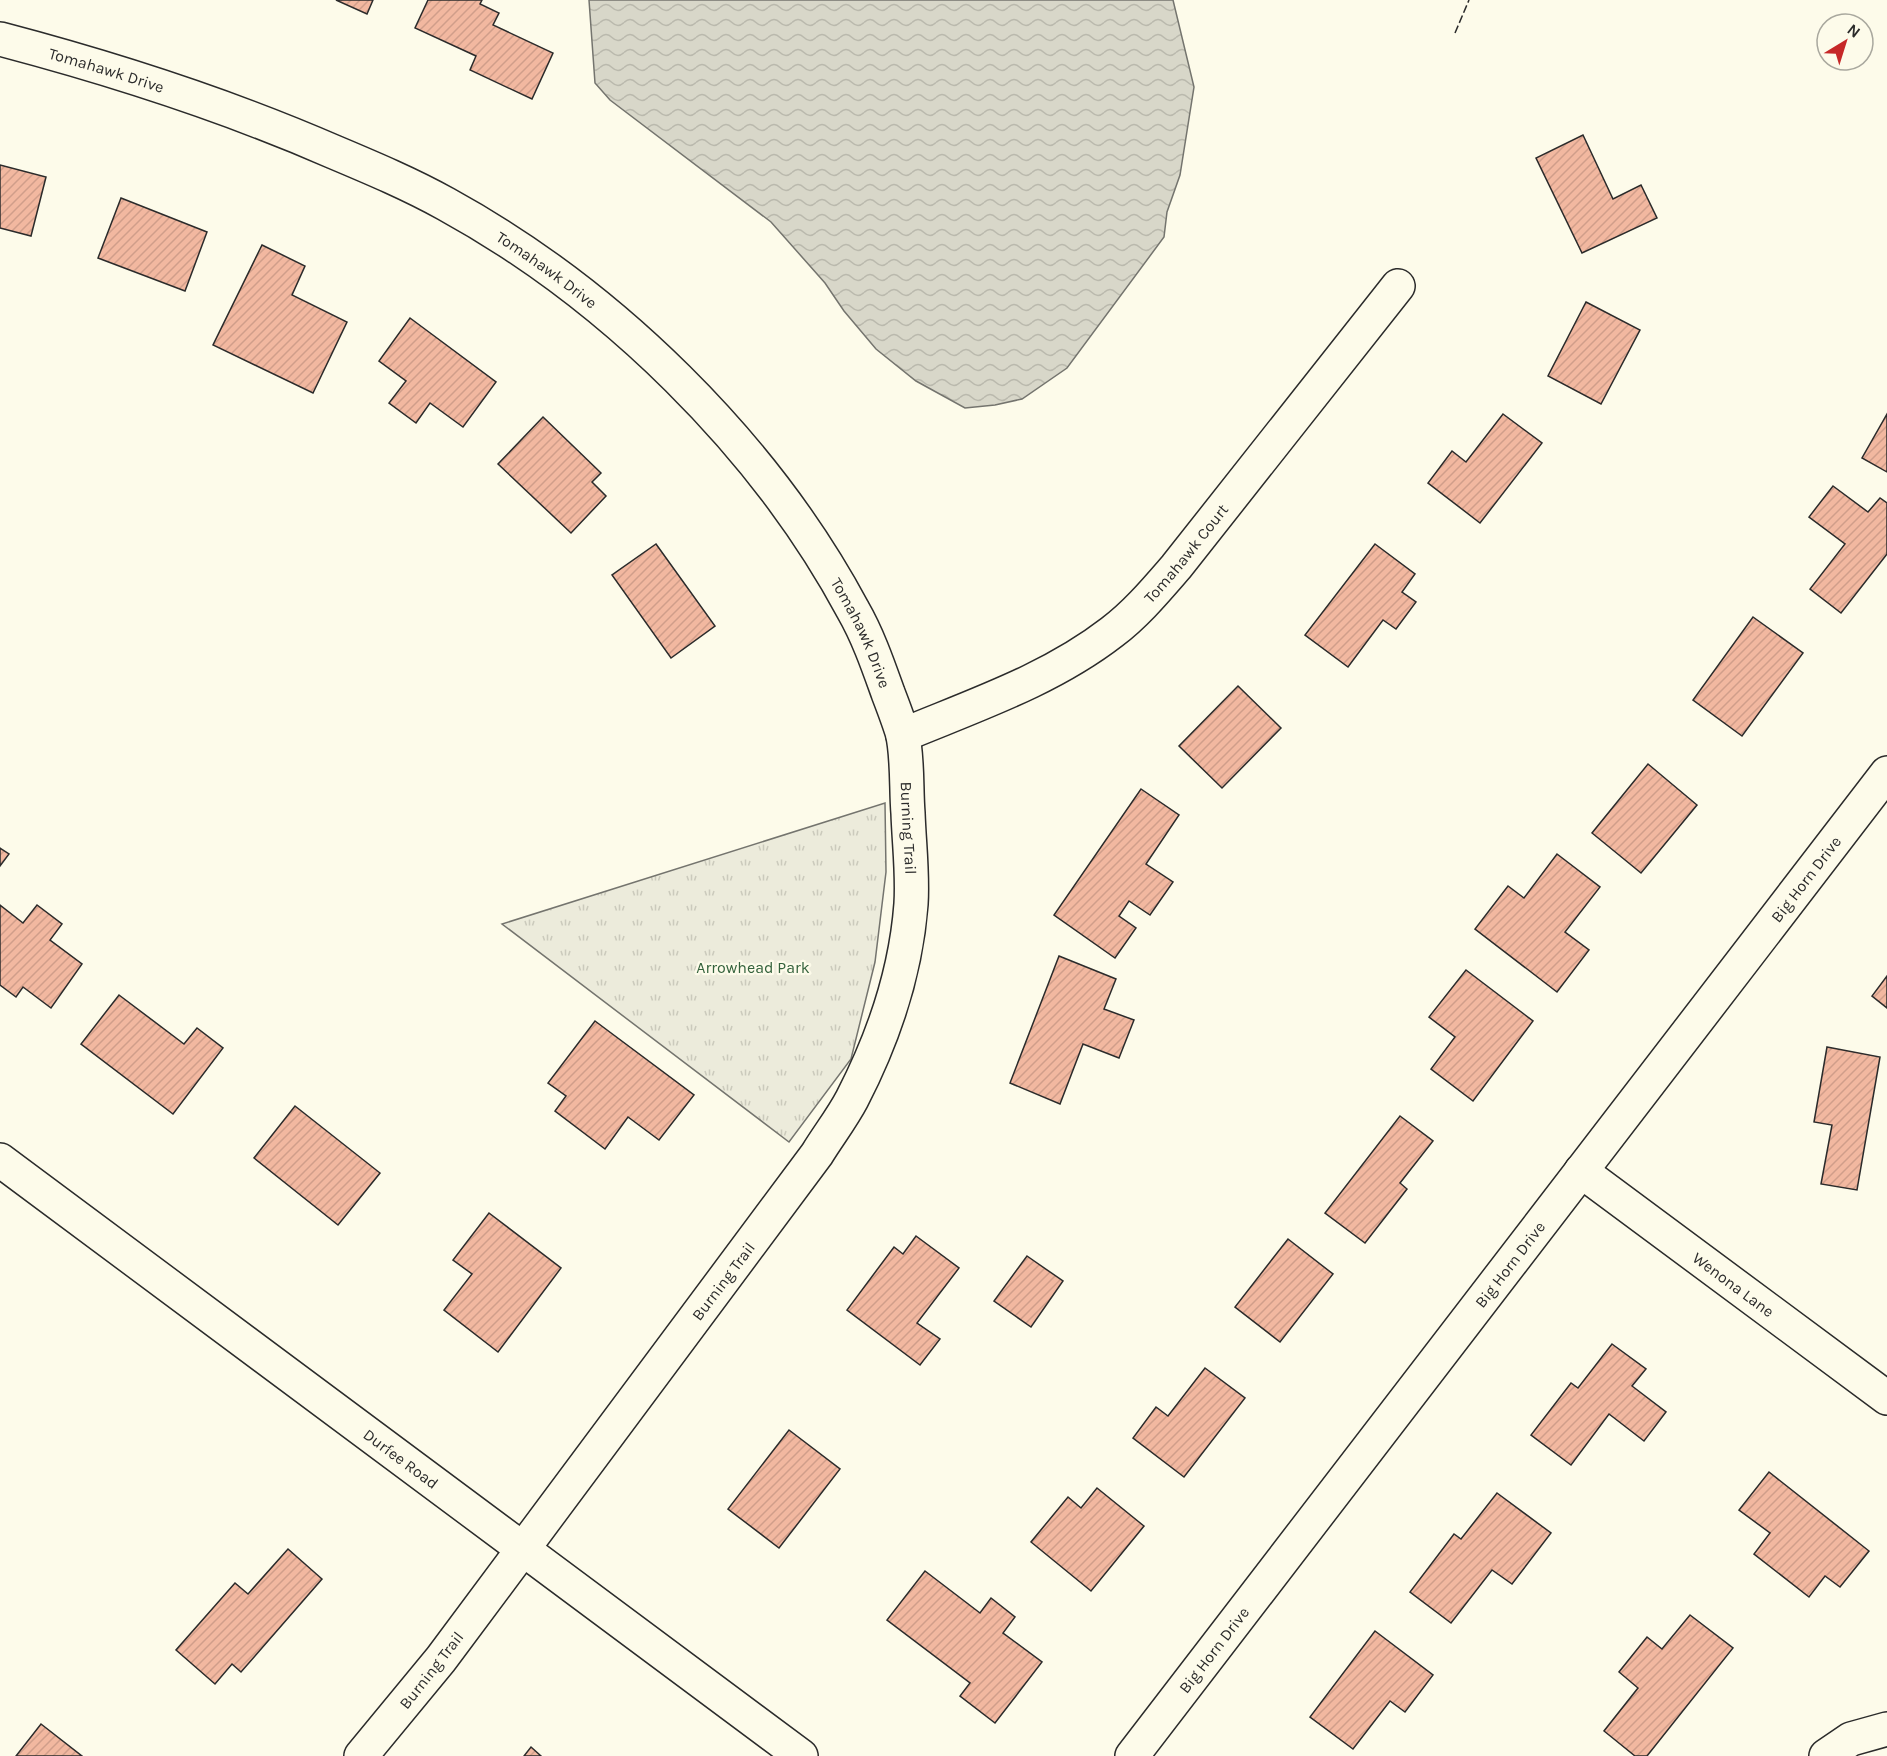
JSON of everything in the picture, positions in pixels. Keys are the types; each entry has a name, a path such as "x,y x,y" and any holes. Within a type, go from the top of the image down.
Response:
{"street":[{"name":"Tomahawk Drive","path":"0,39 142,80 293,134 394,178 446,204 489,229 575,288 652,353 731,435 803,527 854,610 875,656 903,735"},
{"name":"Tomahawk Court","path":"903,735 1037,679 1081,654 1146,602 1398,286"},
{"name":"Burning Trail","path":"361,1756 441,1659 817,1155 851,1100 881,1033 899,976 910,907 911,882 903,735"},
{"name":"Big Horn Drive","path":"1132,1756 1887,773"},
{"name":"Durfee Road","path":"0,1160 801,1756"},
{"name":"Wenona Lane","path":"1581,1171 1887,1398"},
{"path":"1826,1756 1851,1739 1887,1729"}],"green space":[{"name":"Arrowhead Park","path":"885,803 886,872 875,962 851,1059 789,1142 502,924"}],"water":[{"path":"589,0 1173,0 1194,87 1180,175 1167,212 1164,237 1067,368 1022,399 965,408 916,381 876,349 844,311 825,283 771,222 610,100 595,83"}],"building":[{"path":"336,0 373,0 367,14"},
{"path":"428,0 482,0 480,4 499,13 493,25 553,53 532,99 470,70 476,56 415,28"},
{"path":"1583,135 1613,199 1641,185 1657,218 1582,253 1536,158"},
{"path":"0,165 46,177 31,236 0,228"},
{"path":"121,198 207,232 185,291 98,258"},
{"path":"262,245 305,266 292,295 347,322 313,393 213,345"},
{"path":"1586,302 1640,330 1601,404 1548,376"},
{"path":"410,318 496,382 463,427 430,403 416,423 389,403 406,381 379,361"},
{"path":"1503,414 1542,443 1480,523 1428,483 1452,451 1466,462"},
{"path":"1887,414 1887,472 1862,458"},
{"path":"543,417 601,473 592,482 606,496 571,533 498,464"},
{"path":"1833,486 1868,512 1880,498 1887,503 1887,554 1841,613 1810,589 1845,544 1809,517"},
{"path":"656,544 715,626 671,658 612,575"},
{"path":"1375,544 1415,574 1402,592 1416,602 1396,629 1383,620 1348,667 1305,635"},
{"path":"1753,617 1803,653 1742,736 1693,700"},
{"path":"1238,686 1281,728 1222,788 1179,746"},
{"path":"1648,764 1697,805 1641,873 1592,833"},
{"path":"1141,789 1179,815 1146,864 1173,882 1150,915 1129,901 1119,916 1136,928 1115,958 1054,915"},
{"path":"0,848 9,854 0,866"},
{"path":"1557,854 1600,887 1565,932 1589,950 1557,992 1475,929 1508,886 1524,898"},
{"path":"0,905 23,923 37,905 62,924 50,940 82,964 51,1008 23,987 16,997 0,985"},
{"path":"1059,956 1116,979 1104,1009 1134,1020 1119,1058 1083,1044 1060,1104 1010,1083"},
{"path":"1466,970 1533,1021 1473,1101 1431,1069 1455,1037 1429,1017"},
{"path":"1887,976 1887,1008 1872,996"},
{"path":"119,995 184,1044 197,1028 223,1048 173,1114 81,1044"},
{"path":"595,1021 694,1095 659,1140 628,1117 605,1149 555,1111 566,1096 548,1083"},
{"path":"1827,1047 1880,1057 1857,1190 1821,1184 1832,1125 1814,1122"},
{"path":"295,1106 380,1173 338,1225 254,1158"},
{"path":"1400,1116 1433,1141 1400,1183 1407,1189 1365,1243 1325,1213"},
{"path":"489,1213 561,1268 498,1352 444,1310 472,1274 453,1260"},
{"path":"916,1236 959,1268 917,1323 940,1339 920,1365 847,1310 894,1247 903,1254"},
{"path":"1288,1239 1333,1274 1280,1342 1235,1307"},
{"path":"1027,1256 1063,1281 1031,1327 994,1301"},
{"path":"1612,1344 1646,1369 1632,1386 1666,1412 1644,1441 1609,1414 1571,1465 1531,1435 1571,1383 1578,1388"},
{"path":"1205,1368 1245,1398 1184,1477 1133,1438 1156,1407 1168,1416"},
{"path":"789,1430 840,1469 779,1548 728,1509"},
{"path":"1769,1472 1869,1551 1840,1587 1825,1576 1809,1597 1754,1554 1770,1533 1739,1510"},
{"path":"1097,1488 1144,1526 1091,1591 1031,1542 1068,1497 1081,1508"},
{"path":"1497,1493 1551,1533 1512,1584 1492,1570 1451,1623 1410,1592 1454,1534 1461,1539"},
{"path":"288,1549 322,1579 241,1672 232,1664 215,1684 176,1650 235,1583 248,1594"},
{"path":"925,1571 980,1613 991,1598 1015,1617 1003,1633 1042,1662 995,1723 960,1696 970,1683 887,1620"},
{"path":"1690,1615 1733,1648 1647,1756 1635,1756 1604,1731 1638,1688 1619,1672 1647,1637 1662,1649"},
{"path":"1375,1631 1433,1675 1405,1712 1390,1701 1353,1749 1310,1717"},
{"path":"41,1724 82,1756 16,1756"},
{"path":"531,1747 541,1756 524,1756"}],"fence":[{"path":"1455,33 1469,0"}]}
